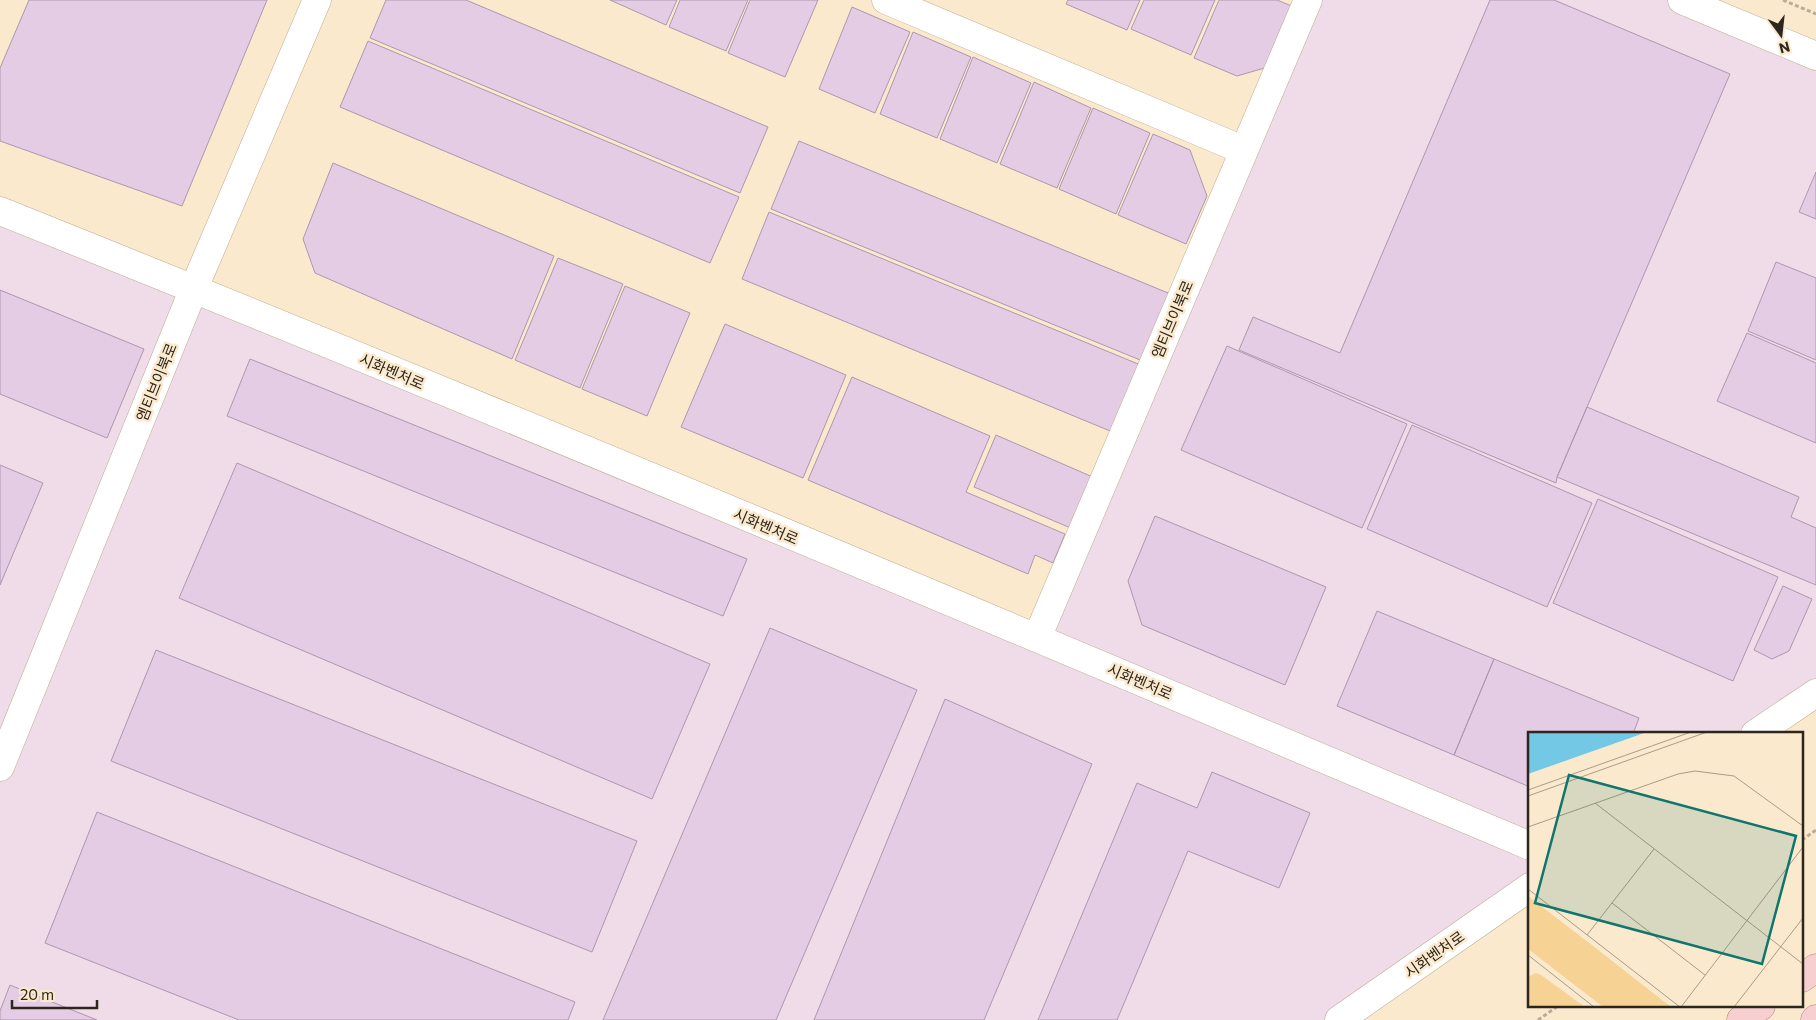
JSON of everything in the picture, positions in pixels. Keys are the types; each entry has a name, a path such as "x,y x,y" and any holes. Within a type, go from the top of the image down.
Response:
{"main road":[{"path":"1804,977 1816,968"},
{"path":"1741,1020 1758,1008"}],"street":[{"name":"엠티브이북로","path":"0,767 194,288 318,0"},
{"path":"886,0 1243,150"},
{"name":"엠티브이북로","path":"1037,638 1308,0"},
{"path":"1682,0 1816,56"},
{"name":"시화벤처로","path":"0,211 194,288 1037,638 1528,845"},
{"path":"1758,732 1816,692"},
{"name":"시화벤처로","path":"1339,1020 1528,889"}],"path":[{"path":"1783,0 1816,14"},
{"path":"1804,839 1816,830"},
{"path":"1538,1020 1555,1008"}],"shaded area":[{"path":"1309,0 1682,0 1816,56 1816,693 1758,732 1528,732 1528,888 1339,1020 0,1020 0,212 1037,638"}],"building":[{"path":"29,0 267,0 182,206 0,141 0,68"},
{"path":"386,0 466,0 768,127 740,193 370,38"},
{"path":"610,0 677,0 666,25"},
{"path":"680,0 748,0 726,51 669,27"},
{"path":"750,0 818,0 785,77 728,53"},
{"path":"1068,0 1140,0 1127,30 1066,4"},
{"path":"1144,0 1215,0 1191,55 1131,29"},
{"path":"1219,0 1277,0 1294,7 1268,67 1237,76 1194,58"},
{"path":"1490,0 1554,0 1730,74 1556,483 1239,350 1253,317 1340,353"},
{"path":"852,7 910,32 875,113 819,89"},
{"path":"913,32 971,57 937,138 880,114"},
{"path":"368,41 739,197 710,263 340,107"},
{"path":"973,57 1031,83 997,163 940,139"},
{"path":"1034,82 1091,108 1057,188 1000,164"},
{"path":"1093,108 1150,133 1116,214 1059,189"},
{"path":"1153,134 1190,150 1207,196 1186,244 1118,215"},
{"path":"799,141 1173,295 1145,362 771,209"},
{"path":"333,163 554,256 512,359 315,273 303,239"},
{"path":"1816,172 1816,219 1799,212"},
{"path":"769,212 1143,366 1115,433 742,279"},
{"path":"558,258 623,284 580,388 515,360"},
{"path":"1776,262 1816,278 1816,360 1748,331"},
{"path":"625,286 690,313 647,416 582,389"},
{"path":"0,290 144,349 107,438 0,394"},
{"path":"725,324 846,375 803,478 681,427"},
{"path":"1747,333 1816,363 1816,443 1717,401"},
{"path":"1227,346 1407,424 1362,528 1181,450"},
{"path":"250,359 747,559 723,616 227,416"},
{"path":"852,377 990,436 966,492 1065,534 1053,563 1035,555 1028,574 808,480"},
{"path":"1587,407 1799,497 1791,517 1816,528 1816,585 1557,477"},
{"path":"1412,425 1592,503 1547,607 1367,529"},
{"path":"996,435 1095,478 1073,529 974,487"},
{"path":"237,463 710,664 652,799 179,598"},
{"path":"0,465 43,483 0,585"},
{"path":"1598,499 1778,577 1733,681 1553,603"},
{"path":"1155,516 1326,587 1285,685 1142,625 1128,581"},
{"path":"1783,586 1812,599 1789,651 1772,659 1754,650"},
{"path":"1377,611 1494,659 1454,755 1337,706"},
{"path":"770,628 917,690 776,1020 603,1020"},
{"path":"156,650 637,841 592,952 111,761"},
{"path":"1494,659 1639,718 1634,732 1528,732 1528,786 1454,755"},
{"path":"945,699 1092,764 984,1020 814,1020"},
{"path":"1212,772 1310,813 1279,888 1188,851 1117,1020 1038,1020 1137,783 1197,808"},
{"path":"97,812 575,1002 568,1020 239,1020 45,943"},
{"path":"10,985 97,1020 0,1020 0,1011"}]}
